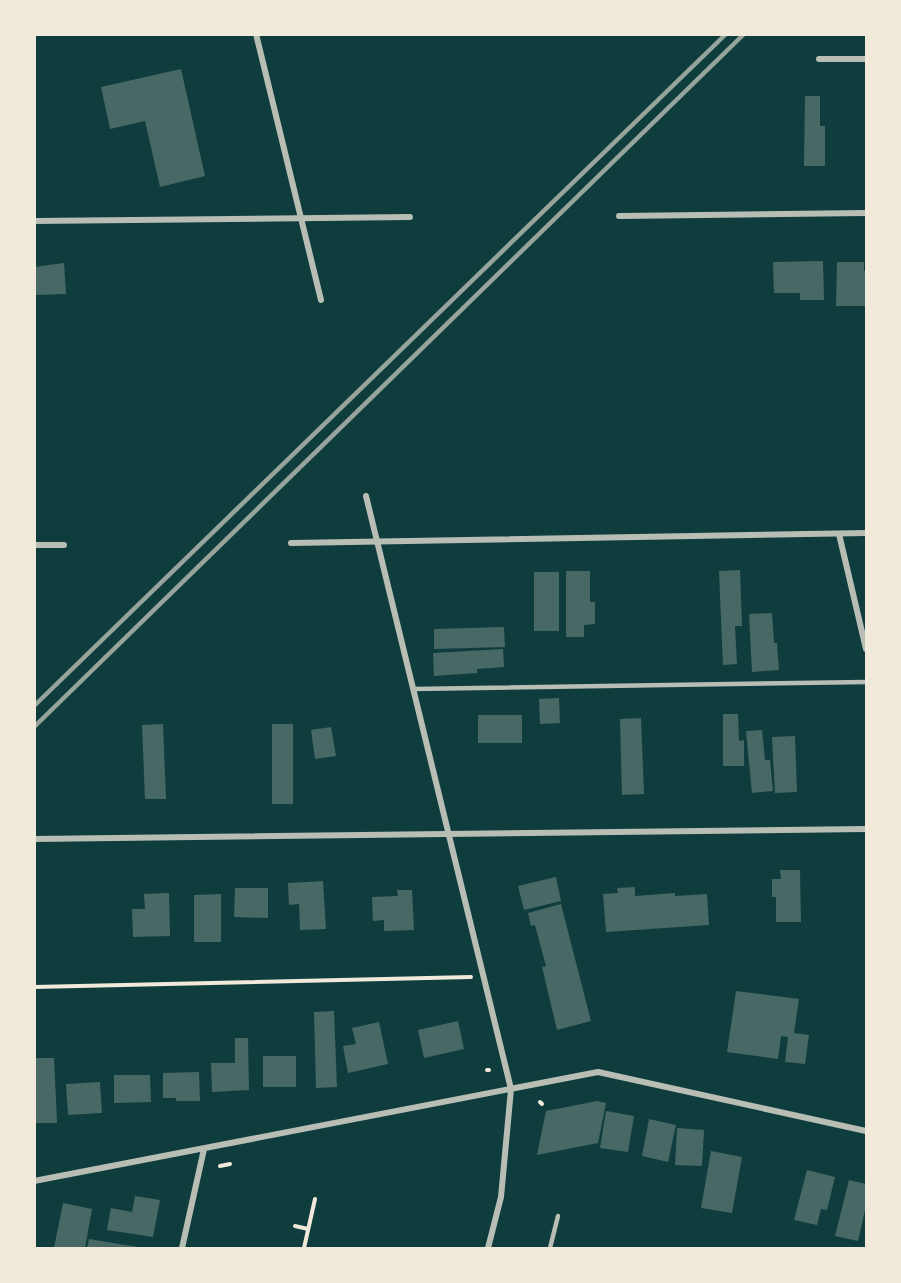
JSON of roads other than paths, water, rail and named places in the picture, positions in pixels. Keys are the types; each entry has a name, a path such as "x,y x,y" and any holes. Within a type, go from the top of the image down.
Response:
{"street":[{"path":"256,34 321,300"},
{"path":"819,59 867,59"},
{"path":"34,213 36,221 410,217"},
{"path":"620,216 867,213"},
{"path":"366,496 511,1089 501,1197 488,1248"},
{"path":"291,543 867,533"},
{"path":"839,534 867,649"},
{"path":"34,545 64,545"},
{"path":"34,838 867,830"},
{"path":"34,1181 598,1072 867,1131"},
{"path":"182,1248 204,1149"}],"lane":[{"path":"413,689 867,682"},
{"path":"550,1248 558,1216"}],"railway":[{"path":"34,706 726,34"},
{"path":"34,727 744,34"}]}
